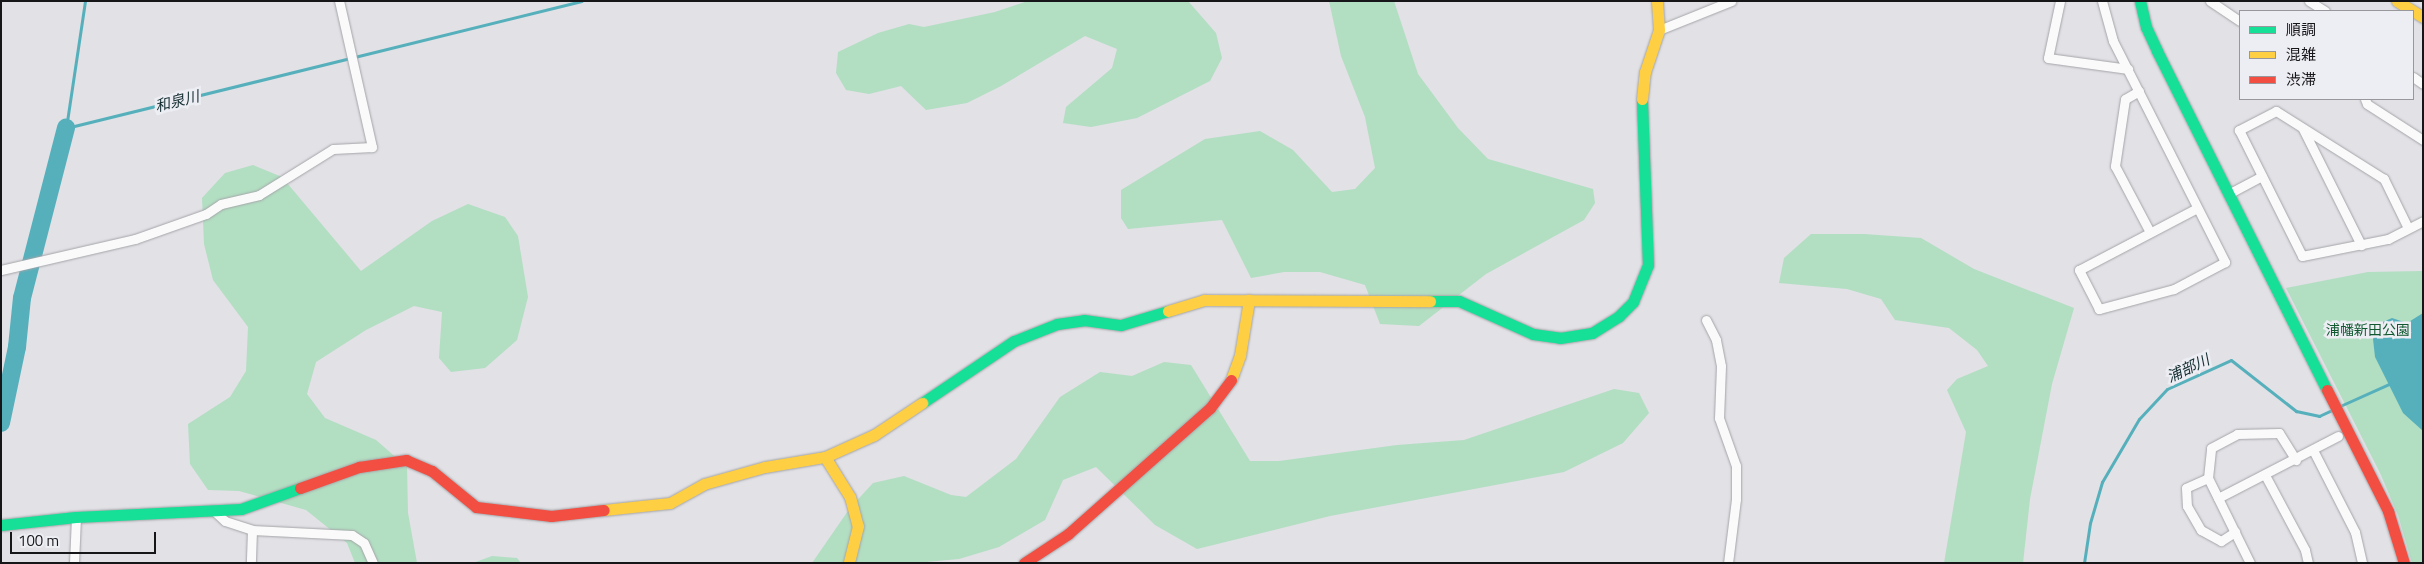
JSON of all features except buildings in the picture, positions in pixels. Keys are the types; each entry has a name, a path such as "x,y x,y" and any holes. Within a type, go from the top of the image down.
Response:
{"street":[{"path":"1,270 135,238 206,214 221,204 259,195 333,149 372,147 339,1"},
{"path":"1,525 76,517 241,509 359,467 406,460 432,471 476,507 551,516 670,502 704,484 765,467 825,457 898,420 1014,341 1057,324 1084,320 1121,325 1204,300 1459,301 1533,334 1574,337 1605,326 1633,302 1648,266 1642,102 1645,72 1659,30 1657,1"},
{"path":"1659,30 1731,1"},
{"path":"2060,1 2048,58 2128,69"},
{"path":"2102,1 2113,41 2225,262 2174,289 2099,309 2079,270 2197,208"},
{"path":"2140,1 2146,27 2157,51 2388,510 2404,563"},
{"path":"2210,1 2239,20"},
{"path":"2309,1 2323,10"},
{"path":"2397,1 2409,10"},
{"path":"2139,91 2125,99 2115,166 2150,232"},
{"path":"2365,100 2367,104 2423,140"},
{"path":"2408,228 2384,179 2276,111 2239,130 2302,256 2388,239 2423,221"},
{"path":"2302,127 2361,245"},
{"path":"2230,193 2262,176"},
{"path":"1024,563 1068,534 1215,402 1233,377 1240,355 1249,300"},
{"path":"1706,320 1716,340 1721,366 1719,418 1736,466 1736,499 1728,563"},
{"path":"2250,563 2208,478 2211,448 2237,434 2279,433 2296,460"},
{"path":"2218,498 2314,452 2338,436"},
{"path":"2314,452 2355,532 2362,563"},
{"path":"825,457 850,497 858,526 849,563"},
{"path":"2265,475 2305,550 2308,563"},
{"path":"2208,478 2186,488 2187,506 2201,530 2221,540 2235,532"},
{"path":"214,511 226,521 252,530 352,535 364,543 372,563"},
{"path":"74,563 76,517"},
{"path":"252,530 252,563"}],"green space":[{"path":"1028,1 1188,1 1216,33 1222,58 1210,81 1137,118 1091,127 1063,123 1066,107 1112,68 1117,49 1085,36 1001,86 967,103 926,110 901,86 869,94 846,90 836,73 838,52 878,33 909,24 924,27 995,12"},
{"path":"1329,1 1394,1 1418,74 1458,128 1488,159 1593,189 1595,203 1584,220 1486,274 1419,326 1380,324 1365,285 1320,272 1284,272 1251,278 1222,220 1128,229 1121,218 1121,190 1205,139 1260,131 1293,150 1332,192 1355,189 1375,168 1365,117 1341,56"},
{"path":"253,165 282,177 361,271 432,221 468,204 505,217 518,236 528,297 517,340 485,368 451,372 439,358 442,312 414,306 366,330 316,362 307,394 325,418 376,440 407,467 408,513 417,563 355,563 347,543 306,510 239,491 208,490 190,464 188,424 230,397 246,371 248,327 213,280 204,244 202,198 225,173"},
{"path":"1811,234 1864,234 1921,238 1974,269 2074,308 2052,384 2030,499 2023,563 1944,563 1966,432 1947,390 1957,379 1988,366 1977,350 1949,328 1895,320 1881,299 1847,289 1779,283 1784,258"},
{"name":"浦幡新田公園","path":"2423,271 2423,563 2412,563 2398,515 2380,473 2286,288 2368,272"},
{"path":"1164,362 1191,365 1250,461 1279,461 1397,445 1464,440 1614,389 1639,393 1649,413 1623,443 1564,472 1330,516 1197,549 1155,525 1096,467 1063,480 1045,520 999,547 959,559 915,563 812,563 850,508 873,483 904,476 951,495 966,497 1016,459 1060,397 1100,372 1132,376"},
{"path":"492,556 517,558 521,563 473,563"}],"water":[{"path":"2423,313 2423,431 2403,413 2375,357 2373,339 2379,331 2378,324 2392,318 2407,323"}],"waterway":[{"name":"和泉川","path":"85,1 66,128 582,1"},
{"name":"和泉川","path":"1,423 17,347 22,298 66,128"},
{"name":"浦部川","path":"2084,563 2090,523 2102,482 2139,419 2167,389 2231,360 2296,411 2319,416 2334,409"},
{"name":"浦部川","path":"2340,406 2389,384"}],"traffic: fast":[{"path":"2140,1 2146,27 2157,51 2327,390"},
{"path":"1430,301 1459,301 1533,334 1560,338 1592,333 1619,316 1633,302 1648,265 1642,99"},
{"path":"922,403 1014,341 1057,324 1084,320 1121,325 1168,311"},
{"path":"1,525 76,517 241,509 300,488"}],"traffic: slow":[{"path":"1642,99 1645,72 1659,30 1657,1"},
{"path":"2397,1 2412,10"},
{"path":"2414,11 2423,17"},
{"path":"1168,311 1204,300 1430,301"},
{"path":"1231,380 1240,355 1249,300"},
{"path":"604,510 670,503 704,484 765,467 825,457 874,435 922,403"},
{"path":"825,457 850,497 858,526 849,563"}],"traffic: jam":[{"path":"1024,563 1068,534 1210,408 1231,380"},
{"path":"2327,390 2388,511 2404,563"},
{"path":"300,488 359,467 406,460 432,471 476,507 551,516 604,510"}]}
